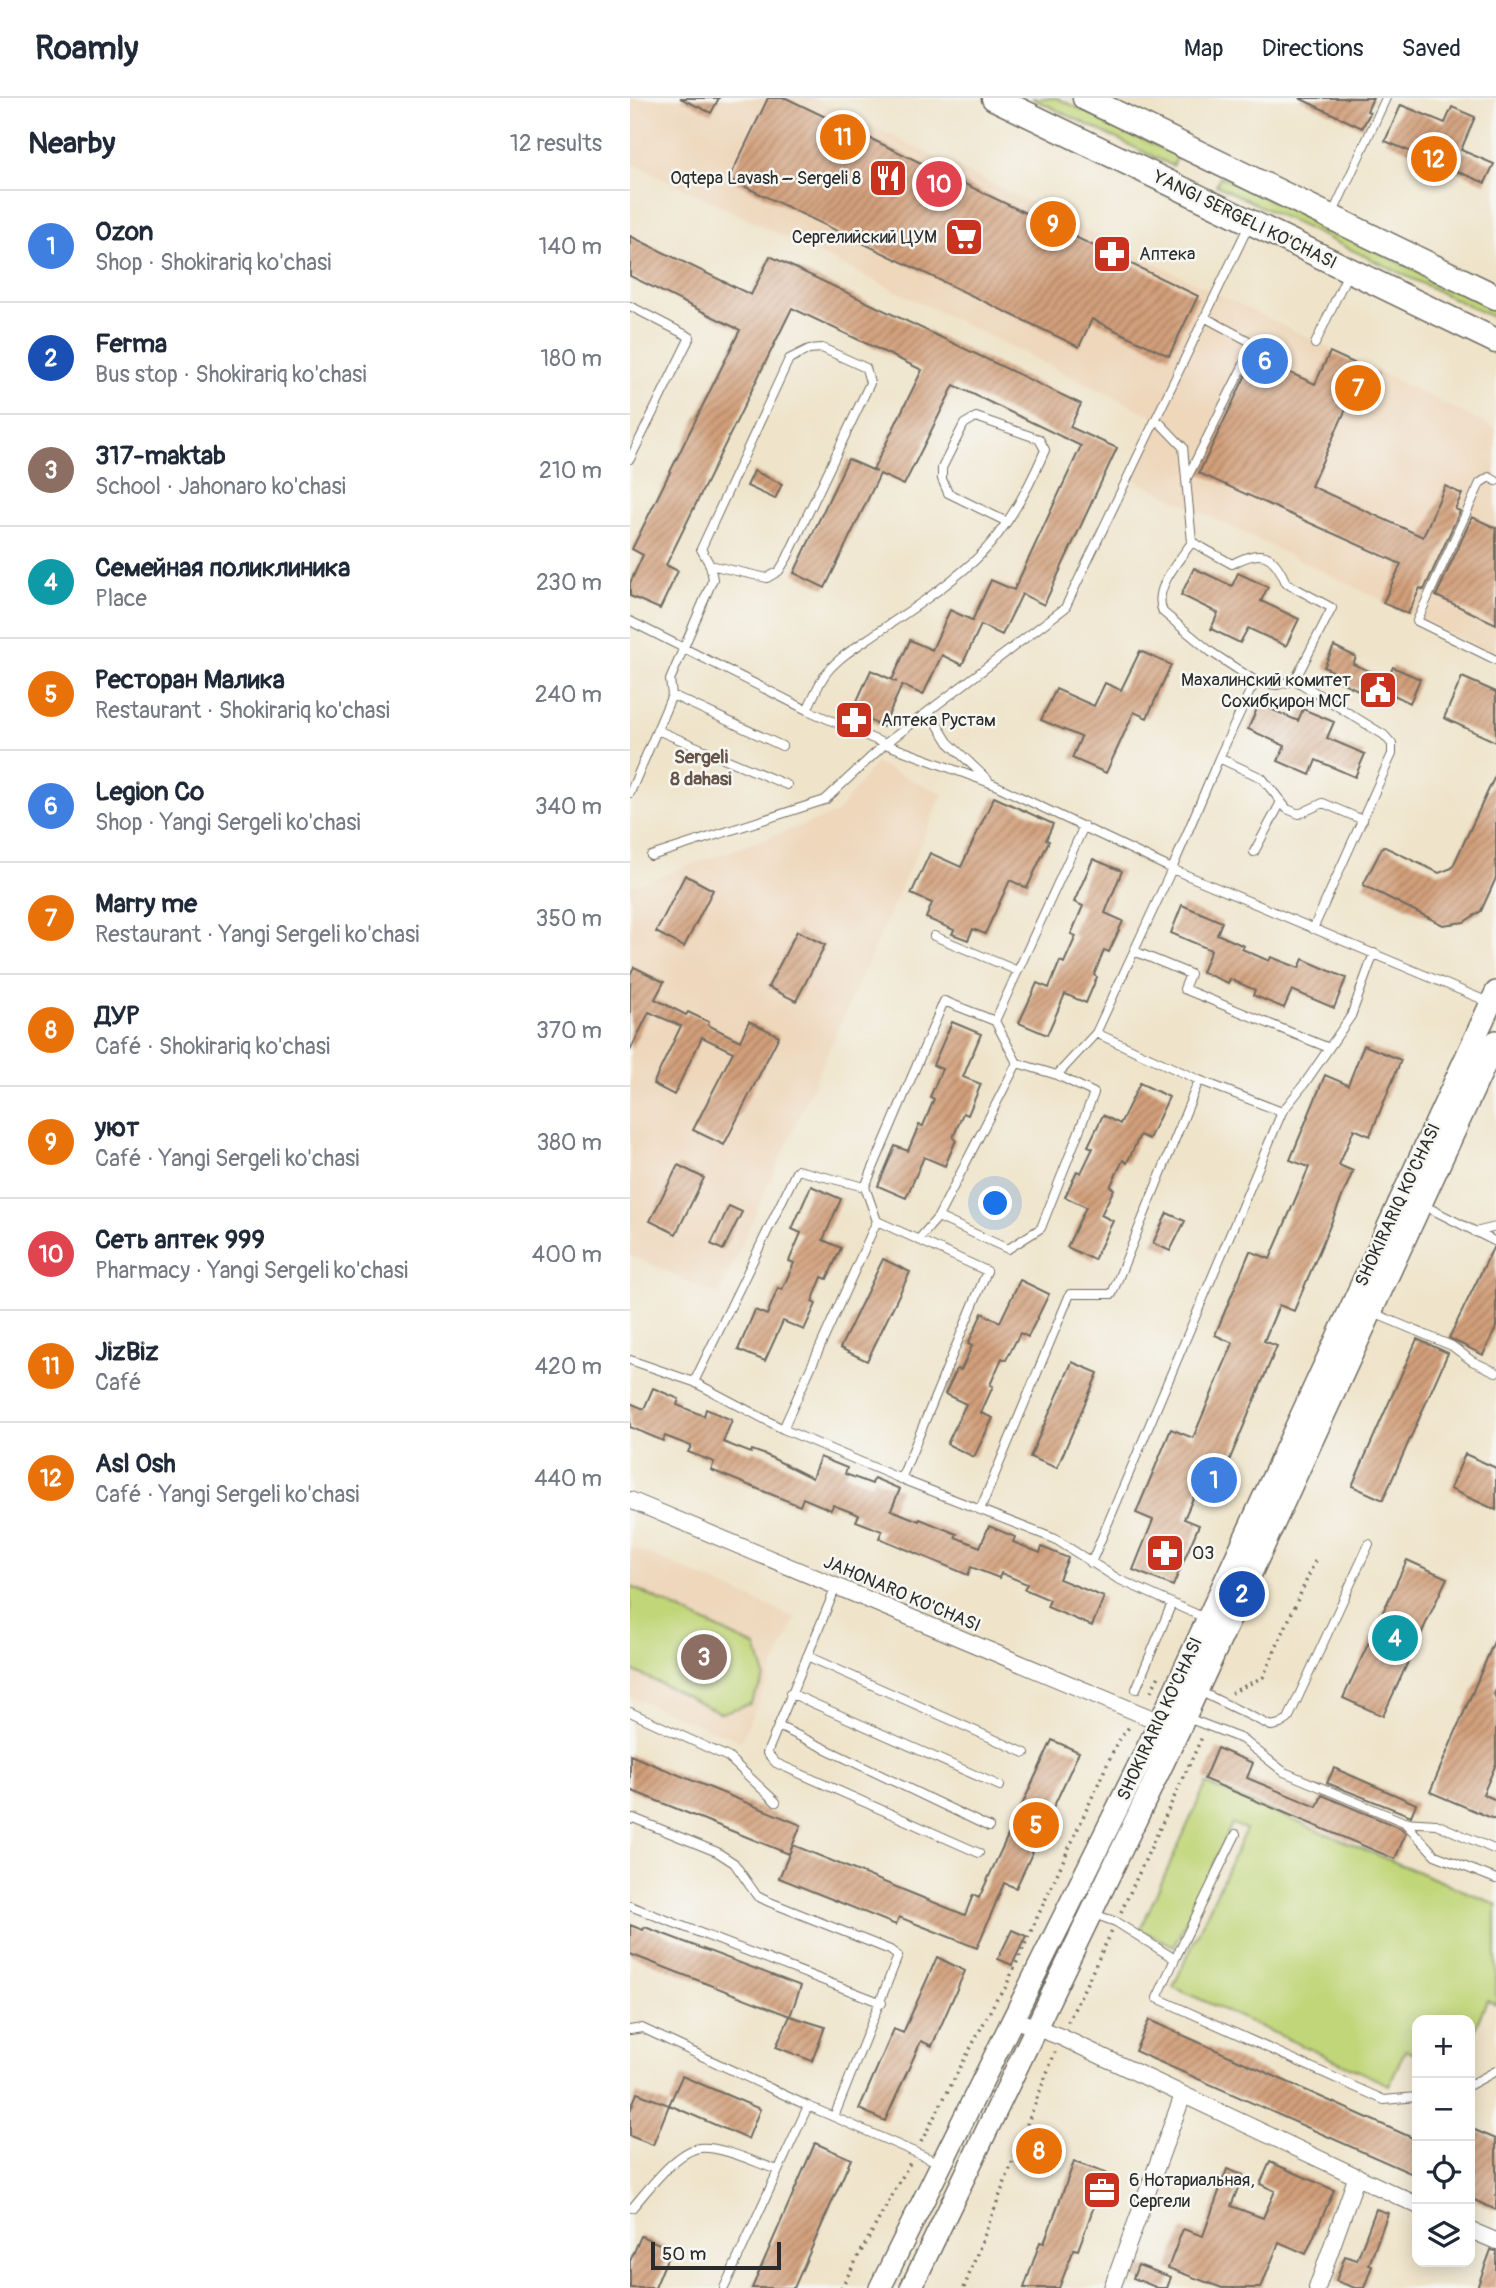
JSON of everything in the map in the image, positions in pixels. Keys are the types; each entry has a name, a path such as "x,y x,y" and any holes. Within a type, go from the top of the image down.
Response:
{"main road":[{"name":"YANGI SERGELI KO'CHASI","path":"994,98 1496,341"},
{"path":"1085,98 1496,297"},
{"path":"1202,199 1220,164"},
{"name":"SHOKIRARIQ KO'CHASI","path":"880,2288 1179,1682 1493,997"},
{"name":"SHOKIRARIQ KO'CHASI","path":"911,2288 1185,1717 1179,1682 1371,1312 1496,1041"}],"street":[{"name":"JAHONARO KO'CHASI","path":"630,1500 1160,1722"},
{"path":"1013,2019 1061,2037 1415,2204"},
{"path":"1112,2288 1183,2095"},
{"path":"1317,2288 1357,2176"},
{"path":"1475,2232 1496,2241"}],"lane":[{"path":"1330,218 1386,98"},
{"path":"651,856 825,800 885,744 1065,608 1250,222"},
{"path":"1315,344 1349,270"},
{"path":"630,306 690,337 630,459"},
{"path":"1186,480 1253,346 1205,317"},
{"path":"630,793 673,695 670,680 713,579 710,565 701,548 789,359 810,349 822,348 866,368 870,383 779,571 767,578 710,565"},
{"path":"807,710 826,673 846,655 936,593 1001,533 1007,522 1045,450 1039,439 976,417 964,424 942,468 942,479 948,493 1007,522"},
{"path":"1156,419 1183,447 1192,542 1164,585 1159,603 1163,612 1211,652 1257,682 1277,685 1296,680 1384,735 1392,744 1392,754 1313,929"},
{"path":"1496,481 1489,478 1480,483 1417,621 1496,660"},
{"path":"1192,542 1231,564 1251,554 1269,557 1280,568 1286,583 1332,608 1296,680"},
{"path":"630,621 807,710 885,744 993,784 1172,869 1313,929 1493,997"},
{"path":"1057,1075 1096,1033 1172,869 1219,758 1250,691 1257,682"},
{"path":"673,695 782,746"},
{"path":"929,711 948,742 993,784"},
{"path":"657,730 787,785"},
{"path":"1219,758 1262,778 1287,808 1299,814 1324,803 1363,820"},
{"path":"1254,852 1281,802"},
{"path":"995,1020 1084,826"},
{"path":"934,936 1017,971"},
{"path":"1134,951 1189,974 1185,989 1329,1048"},
{"path":"1091,1563 1282,1112 1351,1016 1374,953"},
{"path":"783,1429 877,1221 865,1186 944,1000 995,1020 1017,1063 1057,1075 1094,1093 1041,1228 1009,1250 938,1217"},
{"path":"1096,1033 1199,1080 1282,1112"},
{"path":"919,1239 938,1217 1017,1063"},
{"path":"980,1510 1070,1294 1112,1294 1199,1080"},
{"path":"694,1382 797,1170 865,1186"},
{"path":"1421,1204 1496,1242"},
{"path":"877,1221 987,1272 901,1479"},
{"path":"1475,1232 1496,1227"},
{"path":"1371,1312 1452,1346 1472,1362 1496,1372"},
{"path":"630,1360 694,1382 783,1429 901,1479 1055,1539 1118,1579 1208,1619"},
{"path":"1179,1682 1271,1726 1288,1719 1369,1544"},
{"path":"836,1587 767,1753 776,1763 979,1853"},
{"path":"1136,1689 1172,1603"},
{"path":"807,1656 1025,1753"},
{"path":"790,1693 1000,1786"},
{"path":"630,1712 728,1757 776,1802"},
{"path":"1185,1717 1242,1739 1284,1772 1404,1822 1436,1824 1496,1850"},
{"path":"778,1726 989,1827"},
{"path":"630,1820 633,1818 647,1822 717,1852 734,1863 757,1896 890,1950 898,1956 834,2117"},
{"path":"1404,1822 1435,1855 1496,1880"},
{"path":"1237,1834 1157,1998 1384,2100 1412,2097"},
{"path":"630,1906 881,2003"},
{"path":"1091,1913 1116,1922 1175,1959"},
{"path":"630,2030 642,2028 808,2106 942,2164"},
{"path":"1475,2082 1496,2071"},
{"path":"724,2288 808,2106"},
{"path":"631,2209 683,2154 698,2148 717,2149 778,2170"}],"path":[{"path":"841,2288 998,1996 1005,1988 1116,1745 1139,1713 1179,1682"}],"shaded area":[{"path":"630,98 814,98 1496,429 1496,656 1131,478 1159,419 630,162"},
{"path":"875,763 943,794 719,1295 630,1255 630,887 837,813"},
{"path":"630,1546 796,1618 741,1741 630,1697"}],"green space":[{"path":"1032,98 1057,98 1178,156 1173,166"},
{"path":"1220,176 1496,309 1496,319 1216,185"},
{"path":"630,1586 756,1647 765,1677 750,1704 721,1713 630,1669"},
{"path":"1206,1784 1496,1904 1496,2004 1487,2000 1475,2028 1475,2015 1412,2015 1412,2053 1405,2050 1389,2085 1173,1987 1246,1829 1232,1824 1174,1946 1140,1930"}],"building":[{"path":"680,98 719,98 711,113"},
{"name":"Сергелийский ЦУМ","path":"768,98 786,98 1198,296 1169,356 1092,319 1079,347 729,179"},
{"path":"1299,98 1373,98 1367,111 1370,113 1362,128"},
{"path":"1401,105 1445,123 1452,107 1475,117 1461,150 1494,164 1485,183 1385,141"},
{"path":"630,236 751,295 770,256 1081,404 1070,427 1117,448 1044,605 1022,594 1002,635 981,625 962,665 942,655 923,695 902,685 883,727 852,712 871,670 892,680 910,640 932,650 950,610 972,620 991,580 1014,590 1081,446 954,385 904,485 880,474 825,588 794,573 848,459 877,472 873,470 922,370 792,308 666,565 678,571 660,609 630,596 630,583 643,555 632,549 740,330 630,276"},
{"path":"1264,337 1286,347 1277,367 1315,384 1330,352 1378,374 1364,407 1350,400 1311,486 1423,537 1445,486 1462,494 1455,509 1460,511 1424,590 1420,588 1408,614 1383,603 1401,564 1199,473"},
{"path":"754,471 782,484 775,499 747,486"},
{"path":"1472,517 1496,528 1496,624 1436,596"},
{"path":"1194,568 1232,586 1238,573 1268,587 1261,601 1299,619 1286,646 1248,628 1240,643 1211,629 1218,613 1181,595"},
{"path":"1334,646 1356,657 1353,664 1387,679 1393,667 1420,679 1410,703 1394,695 1390,705 1341,682 1344,677 1324,667"},
{"path":"1140,651 1171,665 1147,718 1134,712 1106,773 1072,758 1081,737 1041,720 1056,689 1094,706 1105,683 1121,690"},
{"path":"1462,677 1496,692 1496,742 1444,718"},
{"path":"1259,704 1298,721 1303,709 1334,722 1327,738 1365,754 1355,777 1316,760 1310,775 1278,761 1285,746 1248,729"},
{"path":"1496,774 1496,878 1481,911 1464,922 1443,925 1363,885 1383,846 1439,873 1452,868"},
{"path":"994,797 1053,824 1046,840 1049,841 1027,888 1010,880 985,934 973,929 968,940 952,934 954,930 926,918 932,903 911,894 930,853 961,867"},
{"path":"1093,859 1122,871 1105,913 1123,921 1109,952 1104,950 1086,1003 1065,994 1047,1035 1019,1023 1037,983 1049,988 1060,961 1064,963 1076,936 1071,934 1083,906 1074,902"},
{"path":"685,875 713,890 684,947 656,932"},
{"path":"1182,905 1222,922 1217,934 1244,946 1242,949 1269,961 1271,957 1299,968 1303,959 1346,978 1334,1008 1292,990 1284,1008 1253,995 1255,990 1230,979 1228,983 1202,972 1211,950 1171,933"},
{"path":"797,931 825,945 796,1001 768,987"},
{"path":"634,967 664,982 655,999 686,1015 688,1012 709,1022 708,1025 740,1041 749,1021 779,1036 724,1145 693,1130 733,1052 702,1037 674,1095 653,1084 681,1026 649,1012 630,1051 630,975"},
{"path":"952,1022 981,1034 963,1077 981,1084 968,1115 963,1113 945,1166 924,1157 906,1198 878,1186 895,1146 908,1151 919,1125 923,1126 934,1099 930,1097 942,1069 933,1065"},
{"path":"1364,1045 1401,1060 1370,1136 1354,1129 1339,1165 1353,1171 1294,1311 1279,1305 1264,1341 1277,1346 1217,1490 1200,1482 1184,1519 1199,1525 1173,1586 1133,1570 1153,1520 1136,1513 1171,1429 1193,1438 1233,1343 1215,1335 1250,1251 1270,1259 1309,1167 1290,1160 1325,1075 1348,1085"},
{"path":"1140,1083 1169,1097 1149,1139 1140,1135 1127,1163 1123,1160 1110,1187 1114,1189 1101,1215 1113,1221 1094,1260 1067,1247 1086,1207 1065,1197 1077,1171 1081,1173 1093,1148 1088,1146 1103,1115 1120,1124"},
{"path":"678,1165 704,1178 676,1234 650,1221"},
{"path":"811,1186 841,1199 823,1240 841,1248 827,1279 822,1277 812,1302 816,1304 804,1330 783,1321 765,1361 738,1350 755,1310 767,1315 778,1288 782,1290 794,1263 789,1261 801,1233 792,1229"},
{"path":"729,1206 742,1212 723,1250 711,1244"},
{"path":"1167,1213 1185,1221 1170,1251 1153,1243"},
{"path":"1493,1248 1496,1248 1496,1328 1483,1355 1449,1338"},
{"path":"883,1259 910,1272 867,1361 840,1348"},
{"path":"1020,1280 1049,1294 1028,1337 1020,1333 1006,1360 1002,1358 981,1413 993,1418 974,1457 947,1444 966,1404 945,1394 957,1369 961,1370 972,1346 968,1344 982,1313 1000,1322"},
{"path":"1417,1339 1448,1353 1383,1500 1352,1486"},
{"path":"1072,1362 1098,1373 1057,1468 1030,1457"},
{"path":"653,1388 679,1399 677,1405 704,1416 706,1409 732,1420 723,1442 751,1453 752,1450 766,1455 812,1478 820,1457 847,1468 845,1474 872,1484 874,1478 900,1489 891,1510 957,1534 955,1537 980,1547 989,1526 1015,1537 1013,1542 1040,1553 1042,1547 1068,1558 1059,1579 1104,1597 1092,1626 1047,1607 1050,1600 1024,1589 1027,1584 1001,1573 999,1578 971,1567 968,1575 879,1538 882,1531 856,1521 859,1515 833,1505 831,1510 803,1498 800,1506 711,1470 714,1462 688,1452 691,1446 665,1436 663,1441 630,1427 630,1403 644,1409"},
{"path":"1465,1454 1496,1468 1496,1510 1450,1489"},
{"path":"1407,1560 1447,1578 1383,1716 1343,1698"},
{"path":"1496,1637 1496,1764 1483,1794 1496,1800 1496,1820 1430,1792"},
{"path":"1052,1740 1079,1752 1016,1888 1004,1883 977,1948 899,1917 896,1925 779,1878 793,1845 965,1915 973,1895 979,1898"},
{"path":"1217,1748 1253,1763 1247,1778 1317,1807 1322,1795 1400,1828 1406,1833 1395,1859 1204,1779"},
{"path":"630,1755 801,1825 789,1854 630,1790"},
{"path":"1334,1768 1416,1804 1411,1816 1327,1783"},
{"path":"630,1925 643,1930 645,1927 801,1986 790,2016 630,1954"},
{"path":"1012,1930 1026,1936 1012,1965 998,1959"},
{"path":"937,1957 965,1971 932,2046 921,2041 885,2121 859,2109 894,2029 903,2033"},
{"path":"790,2016 825,2027 812,2061 776,2047"},
{"path":"1149,2020 1412,2138 1412,2174 1135,2051"},
{"path":"682,2076 760,2109 748,2139 669,2105"},
{"path":"637,2093 669,2105 653,2145 630,2136 630,2111"},
{"path":"1475,2130 1496,2139 1496,2210 1475,2200"},
{"path":"815,2143 851,2159 794,2288 752,2288"},
{"path":"1074,2162 1106,2173 1078,2250 1074,2249 1059,2288 1024,2288 1040,2242 1044,2243"},
{"path":"1270,2162 1334,2190 1306,2254 1279,2242 1261,2288 1222,2288 1168,2268 1183,2229 1203,2236 1227,2169 1243,2175 1231,2206 1263,2218 1275,2191 1260,2184"},
{"path":"1376,2209 1388,2213 1369,2265 1372,2266 1364,2288 1355,2288 1336,2281 1345,2256 1357,2260"},
{"path":"641,2236 671,2249 655,2288 630,2288 630,2261"},
{"path":"1491,2250 1496,2251 1496,2288 1477,2288"},
{"path":"1138,2265 1171,2277 1167,2288 1158,2288 1133,2278"}],"place":[{"name":"JizBiz","path":"843,137"},
{"name":"Asl Osh","path":"1434,159"},
{"name":"Oqtepa Lavash – Sergeli 8","path":"888,178"},
{"name":"Сеть аптек 999","path":"939,184"},
{"name":"уют","path":"1053,224"},
{"name":"Сергелийский ЦУМ","path":"964,237"},
{"name":"Аптека","path":"1112,254"},
{"name":"Legion Co","path":"1265,361"},
{"name":"Marry me","path":"1358,388"},
{"name":"Махалинский комитет Сохибқирон МСГ","path":"1378,690"},
{"name":"Аптека Рустам","path":"854,720"},
{"name":"Ozon","path":"1214,1480"},
{"name":"03","path":"1165,1553"},
{"name":"Ferma","path":"1242,1594"},
{"name":"Семейная поликлиника","path":"1395,1638"},
{"name":"317-maktab","path":"704,1657"},
{"name":"Ресторан Малика","path":"1036,1825"},
{"name":"ДУР","path":"1039,2151"},
{"name":"6 Нотариальная, Сергели","path":"1102,2190"}],"district":[{"name":"Sergeli 8 dahasi","path":"701,768"}]}
